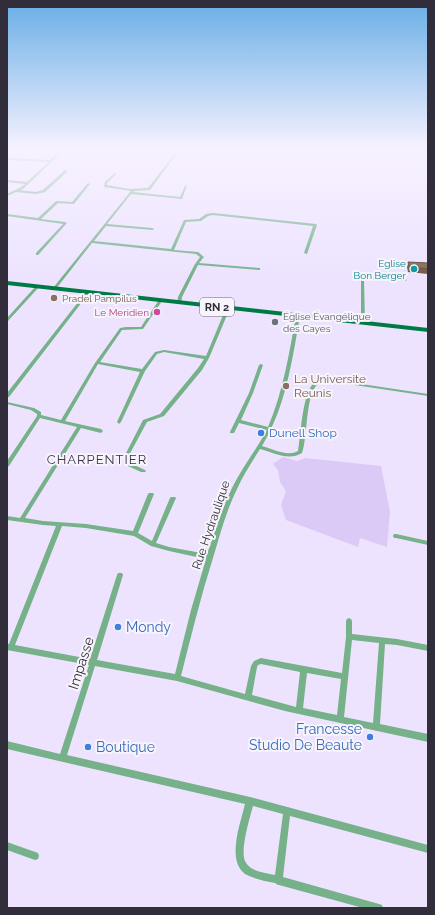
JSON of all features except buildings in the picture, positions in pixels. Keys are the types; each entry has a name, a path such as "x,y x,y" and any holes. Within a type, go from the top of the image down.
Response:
{"main road":[{"name":"RN 2","path":"7,283 428,330"}],"street":[{"path":"7,195 17,191 40,193 44,191"},
{"path":"39,220 57,202 73,203 83,191"},
{"path":"126,191 181,198 184,191"},
{"path":"54,289 132,192 139,191"},
{"path":"172,251 185,221 200,220 207,215 213,214 315,225 306,253"},
{"path":"7,215 65,223 37,254"},
{"path":"105,225 152,229"},
{"path":"92,242 200,254 202,257 180,296 179,303"},
{"path":"197,264 259,269"},
{"path":"363,323 362,278 405,280"},
{"path":"7,320 37,286"},
{"path":"7,396 87,293"},
{"path":"62,422 97,362 121,329 140,329 144,327 160,301"},
{"path":"143,471 130,465 126,457 145,421 162,415 207,358 228,308"},
{"name":"Rue Hydraulique","path":"176,678 210,557 230,499 240,476 269,429 278,407 298,316"},
{"path":"119,422 143,371 154,354 158,351 207,358"},
{"path":"97,362 143,371"},
{"path":"232,432 251,394 261,365"},
{"path":"259,447 287,455 298,454 301,448 308,402 315,383 323,380 428,394"},
{"path":"7,403 32,409 39,413 39,416 101,431"},
{"path":"7,465 39,416"},
{"path":"238,421 269,429"},
{"path":"21,520 80,426"},
{"path":"135,534 151,494"},
{"path":"153,544 173,498"},
{"path":"7,518 86,526 135,534 153,544 169,549 210,557"},
{"path":"60,524 9,647 176,678 248,698 428,738"},
{"path":"396,536 428,543"},
{"name":"Impasse","path":"63,757 120,575"},
{"path":"340,718 349,637 349,621"},
{"path":"349,637 428,648"},
{"path":"376,726 382,641"},
{"path":"248,698 254,666 256,663 261,661 345,677"},
{"path":"299,710 304,669"},
{"path":"7,745 250,802 428,849"},
{"path":"250,802 239,853 242,865 252,873 379,908"},
{"path":"278,880 287,812"},
{"path":"7,846 35,856"}],"shaded area":[{"path":"283,457 297,461 305,458 381,466 390,512 387,547 360,538 358,547 286,520 281,505 286,491 280,482 278,470 273,464"}],"place":[{"name":"Eglise Bon Berger","path":"414,269"},
{"name":"Pradel Pampilus","path":"54,298"},
{"name":"Le Meridien","path":"157,312"},
{"name":"Église Évangélique des Cayes","path":"275,322"},
{"name":"La Universite Reunis","path":"286,386"},
{"name":"Dunell Shop","path":"261,433"},
{"name":"Mondy","path":"118,627"},
{"name":"Francesse Studio De Beaute","path":"370,737"},
{"name":"Boutique","path":"88,747"}],"district":[{"name":"CHARPENTIER","path":"97,459"}]}
